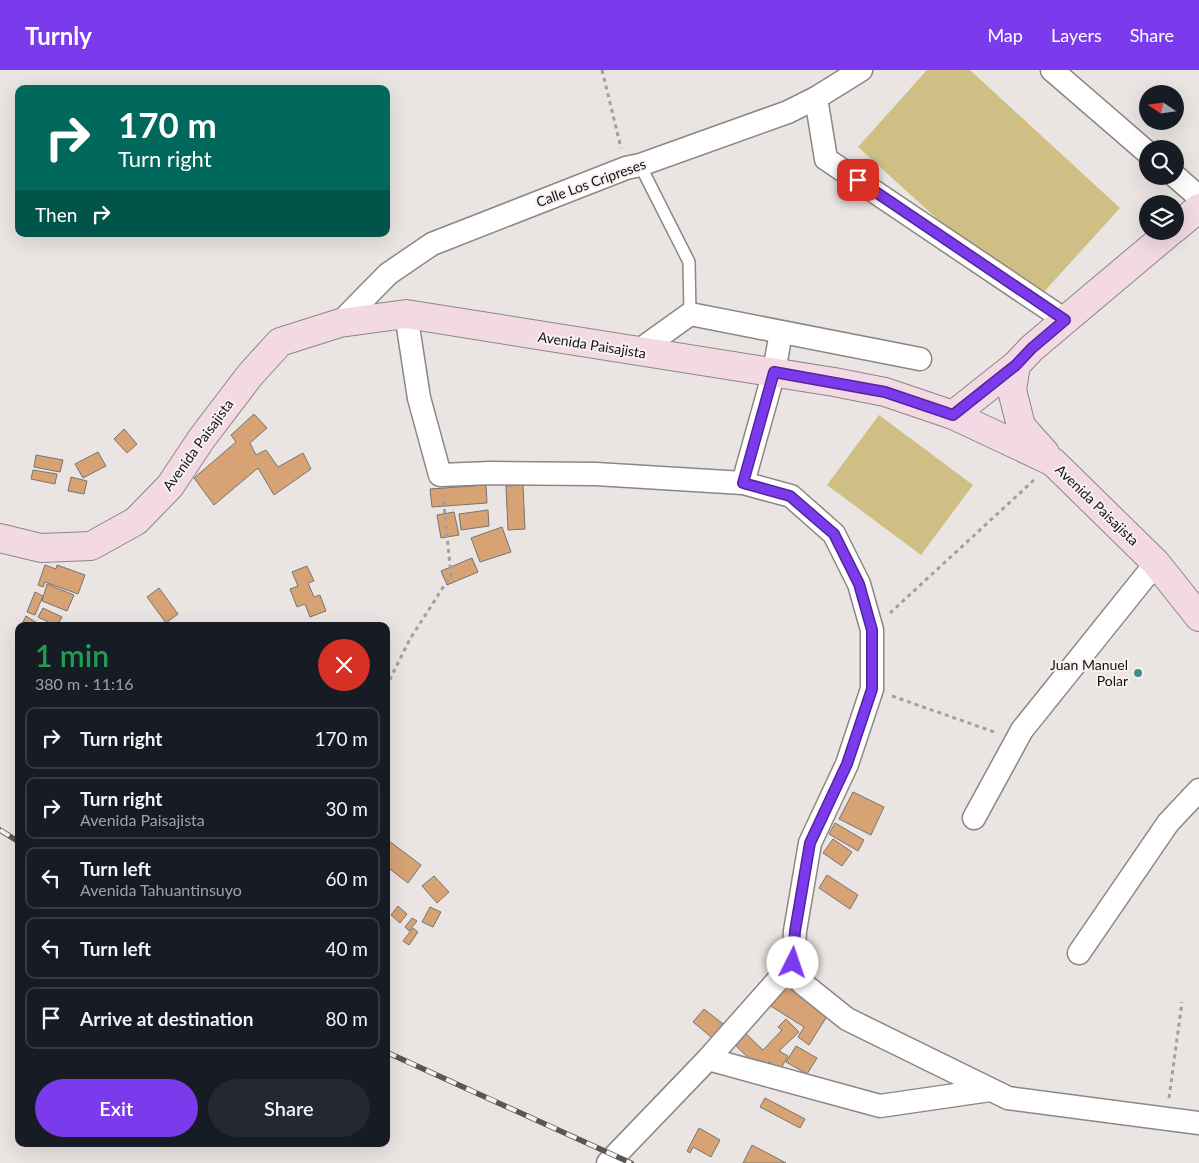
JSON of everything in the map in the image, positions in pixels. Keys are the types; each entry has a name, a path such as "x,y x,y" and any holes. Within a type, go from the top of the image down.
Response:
{"main road":[{"path":"1184,220 1199,208"},
{"path":"953,415 1016,365 1032,348 1160,240"},
{"name":"Avenida Paisajista","path":"0,538 42,548 90,546 136,521 170,486 202,438 250,375 280,342 340,323 406,314 637,352 774,372 885,392 953,415 1053,462 1156,563 1199,617"},
{"path":"1016,365 1012,390 1021,426 1053,462"}],"street":[{"name":"Calle Los Cripreses","path":"340,323 388,274 432,244 633,167 788,112 816,98 861,70"},
{"path":"1052,70 1139,145"},
{"path":"816,98 826,159 1065,320"},
{"path":"1184,184 1199,197"},
{"path":"406,314 419,398 440,475 490,473 596,474 743,483 790,496 834,534 859,584 872,630 872,689 847,764 810,843 795,931 793,963 802,983 847,1020 1008,1098 1199,1123"},
{"path":"637,352 690,314 920,359"},
{"path":"743,483 774,372 781,332"},
{"path":"974,818 1022,730 1156,563"},
{"path":"1080,953 1168,823 1199,790"},
{"path":"608,1163 708,1059 793,963"},
{"path":"708,1059 880,1106 990,1090"}],"lane":[{"path":"633,167 689,262 690,314"}],"path":[{"path":"602,70 633,167"},
{"path":"872,630 1053,462"},
{"path":"390,680 410,639 451,575 440,475"},
{"path":"872,689 1001,734 1022,730"},
{"path":"1167,1120 1182,1002"}],"shaded area":[{"path":"927,70 970,70 1120,208 1032,305 858,147"},
{"path":"879,415 973,485 921,555 827,485"}],"building":[{"path":"254,414 267,428 250,443 256,455 266,450 278,467 303,453 311,469 274,495 258,468 214,505 194,478 236,442 231,435"},
{"path":"124,429 137,444 127,453 114,439"},
{"path":"98,452 106,466 83,478 75,464"},
{"path":"36,455 63,460 60,472 34,467"},
{"path":"33,470 57,474 55,484 31,479"},
{"path":"71,477 87,481 84,494 68,491"},
{"path":"486,485 487,503 432,507 430,489"},
{"path":"523,485 525,529 508,530 506,486"},
{"path":"488,510 489,526 461,530 459,514"},
{"path":"454,512 459,535 441,538 437,515"},
{"path":"502,527 511,552 480,562 471,538"},
{"path":"472,558 478,572 447,585 441,571"},
{"path":"45,565 56,569 57,565 85,575 78,594 45,582 43,587 38,585"},
{"path":"307,566 314,581 308,583 314,597 320,595 326,611 310,617 305,604 297,607 290,589 298,586 292,572"},
{"path":"47,584 74,595 67,611 42,601"},
{"path":"159,588 178,614 165,622 147,597"},
{"path":"35,592 43,596 35,615 27,612"},
{"path":"43,608 62,617 59,622 49,622 38,617"},
{"path":"26,616 35,622 23,622"},
{"path":"853,792 884,807 871,835 839,819"},
{"path":"835,823 864,840 858,851 829,834"},
{"path":"833,839 852,852 842,866 823,853"},
{"path":"390,842 421,865 408,883 390,869"},
{"path":"827,875 858,895 850,909 819,888"},
{"path":"434,876 449,892 437,903 422,886"},
{"path":"398,906 407,914 400,923 391,915"},
{"path":"430,907 441,912 433,927 422,922"},
{"path":"412,918 417,921 409,931 405,927"},
{"path":"413,928 418,932 409,945 403,941"},
{"path":"786,986 829,1013 809,1045 798,1037 804,1027 766,1003 774,992 780,996"},
{"path":"704,1009 727,1027 716,1041 693,1022"},
{"path":"786,1019 799,1032 779,1051 788,1056 780,1070 769,1062 762,1071 732,1042 743,1031 763,1050 782,1030 778,1027"},
{"path":"796,1046 817,1058 807,1074 786,1062"},
{"path":"765,1098 805,1119 800,1128 760,1107"},
{"path":"699,1128 720,1140 711,1157 693,1147 690,1153 687,1151"},
{"path":"752,1145 786,1163 743,1163"}],"railway":[{"path":"0,830 15,839"},
{"path":"390,1054 631,1163"}],"place":[{"name":"Juan Manuel Polar","path":"1138,673"}],"route":[{"path":"793,963 795,931 810,843 847,764 872,689 872,630 859,584 834,534 790,496 743,483 774,372 885,392 953,415 1016,365 1032,348 1065,320 858,180"}]}
